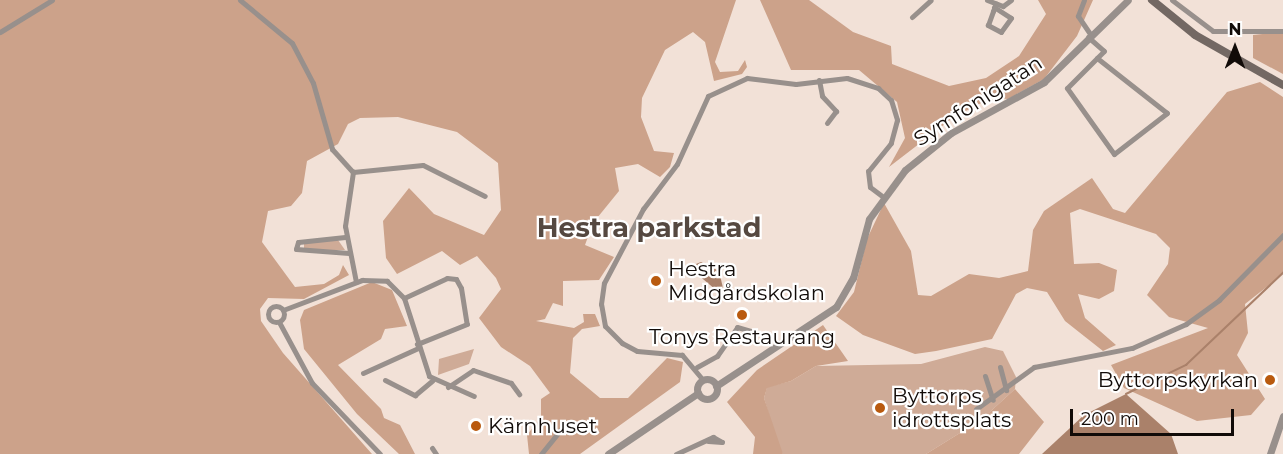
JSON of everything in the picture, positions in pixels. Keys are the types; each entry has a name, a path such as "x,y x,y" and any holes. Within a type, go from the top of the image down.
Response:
{"main road":[{"path":"1152,0 1195,35 1283,85"}],"street":[{"path":"0,33 52,0"},
{"path":"240,0 292,43 313,83 332,149 353,172 345,237 356,282"},
{"path":"912,17 931,0"},
{"path":"987,0 995,6 1011,18 1001,32 989,27 995,6"},
{"path":"995,6 1007,6 1011,0"},
{"path":"1084,0 1078,16 1089,35 1104,51 1097,58 1067,88 1114,154 1167,113 1097,58"},
{"name":"Symfonigatan","path":"698,393 709,399 716,386 836,307 853,278 865,227 882,196 946,136 1044,82 1089,35 1128,0"},
{"path":"1172,0 1221,33 1283,31"},
{"path":"716,386 703,380 697,367 678,353 637,351 615,338 602,317 604,283 643,209 676,164 708,96 747,78 790,84 819,80 860,80 878,88 893,105 894,138 867,175 870,187 882,196"},
{"path":"819,80 822,96 836,111 827,123"},
{"path":"353,172 423,165 485,196"},
{"path":"976,409 993,400 1034,368 1132,348 1186,324 1219,300 1283,235"},
{"path":"345,237 298,242 296,249 349,253"},
{"path":"363,373 466,324 461,288 456,279 447,278 404,298"},
{"path":"380,454 312,383 279,322 268,313 274,306 283,310 356,282 387,281 404,298 418,346 433,380 474,396"},
{"path":"279,322 283,310"},
{"path":"697,367 717,356 737,327 751,331"},
{"path":"1000,367 1006,390"},
{"path":"448,387 473,370 505,380 519,394"},
{"path":"985,376 993,400"},
{"path":"385,380 415,395 433,380"},
{"path":"608,454 698,393 703,380"},
{"path":"1270,454 1283,416"},
{"path":"541,454 562,428"},
{"path":"676,454 708,441"},
{"path":"432,448 436,454"}],"shaded area":[{"path":"0,0 736,0 715,62 720,72 738,71 745,60 747,67 742,74 714,81 705,42 693,32 665,50 642,98 641,117 654,151 674,153 670,167 660,177 638,164 615,168 619,191 593,223 585,245 614,257 599,280 563,281 563,306 553,303 545,319 536,321 574,328 584,322 583,314 595,314 600,326 582,329 573,338 570,373 600,398 628,398 667,358 683,362 680,382 580,454 529,454 527,435 541,417 541,399 550,393 530,366 501,347 479,318 501,289 496,278 477,256 460,265 442,251 397,274 386,258 383,221 409,188 434,214 484,235 501,210 498,163 457,132 398,117 360,118 348,124 338,144 307,161 302,193 291,206 268,211 262,242 295,287 324,284 339,275 343,265 349,275 304,299 268,298 260,309 261,321 283,353 372,454 0,454"},
{"path":"760,0 809,0 853,32 891,46 892,64 949,86 986,78 1019,56 1046,14 1038,0 1093,0 1077,36 1044,79 1008,99 991,98 954,117 889,167 905,138 897,102 859,70 791,70"},
{"path":"1283,32 1283,74 1253,58 1253,35"},
{"path":"1260,82 1283,97 1283,274 1245,304 1248,333 1237,355 1265,399 1251,415 1197,421 1124,388 1111,365 1208,328 1169,317 1147,295 1168,264 1170,248 1156,234 1080,209 1070,213 1074,264 1099,263 1117,270 1114,291 1099,299 1078,294 1085,318 1116,345 1103,351 1065,321 1047,292 1027,288 1016,294 992,339 936,351 915,354 863,335 836,316 854,292 867,239 884,203 911,251 918,295 931,296 969,274 999,278 1028,271 1033,230 1044,211 1092,178 1113,209 1125,213 1227,92"},
{"path":"338,240 345,250 304,250 304,243"},
{"path":"701,262 719,271 723,288 716,290 697,274 696,264"},
{"path":"372,282 392,290 407,326 385,329 381,339 338,365 381,409 384,418 400,425 415,454 399,454 357,414 304,349 300,320 304,310"},
{"path":"823,325 848,361 816,366 791,381 767,388 764,398 783,454 753,454 755,437 727,402 757,370"},
{"name":"Byttorps idrottsplats","path":"985,347 1003,351 1016,377 1015,389 981,420 926,454 783,454 779,448 764,398 767,387 791,381 816,366 921,364"},
{"path":"474,349 469,364 438,375 439,359"},
{"path":"1015,389 1044,422 1019,454 926,454 981,420"},
{"path":"1126,394 1171,434 1178,454 1042,454 1084,415"}],"waterway":[{"path":"1126,394 1186,365 1283,273"}],"place":[{"name":"Hestra Midgårdskolan","path":"656,281"},
{"name":"Tonys Restaurang","path":"742,315"},
{"name":"Byttorpskyrkan","path":"1270,380"},
{"name":"Byttorps idrottsplats","path":"880,408"},
{"name":"Kärnhuset","path":"476,426"}],"district":[{"name":"Hestra parkstad","path":"649,228"}]}
